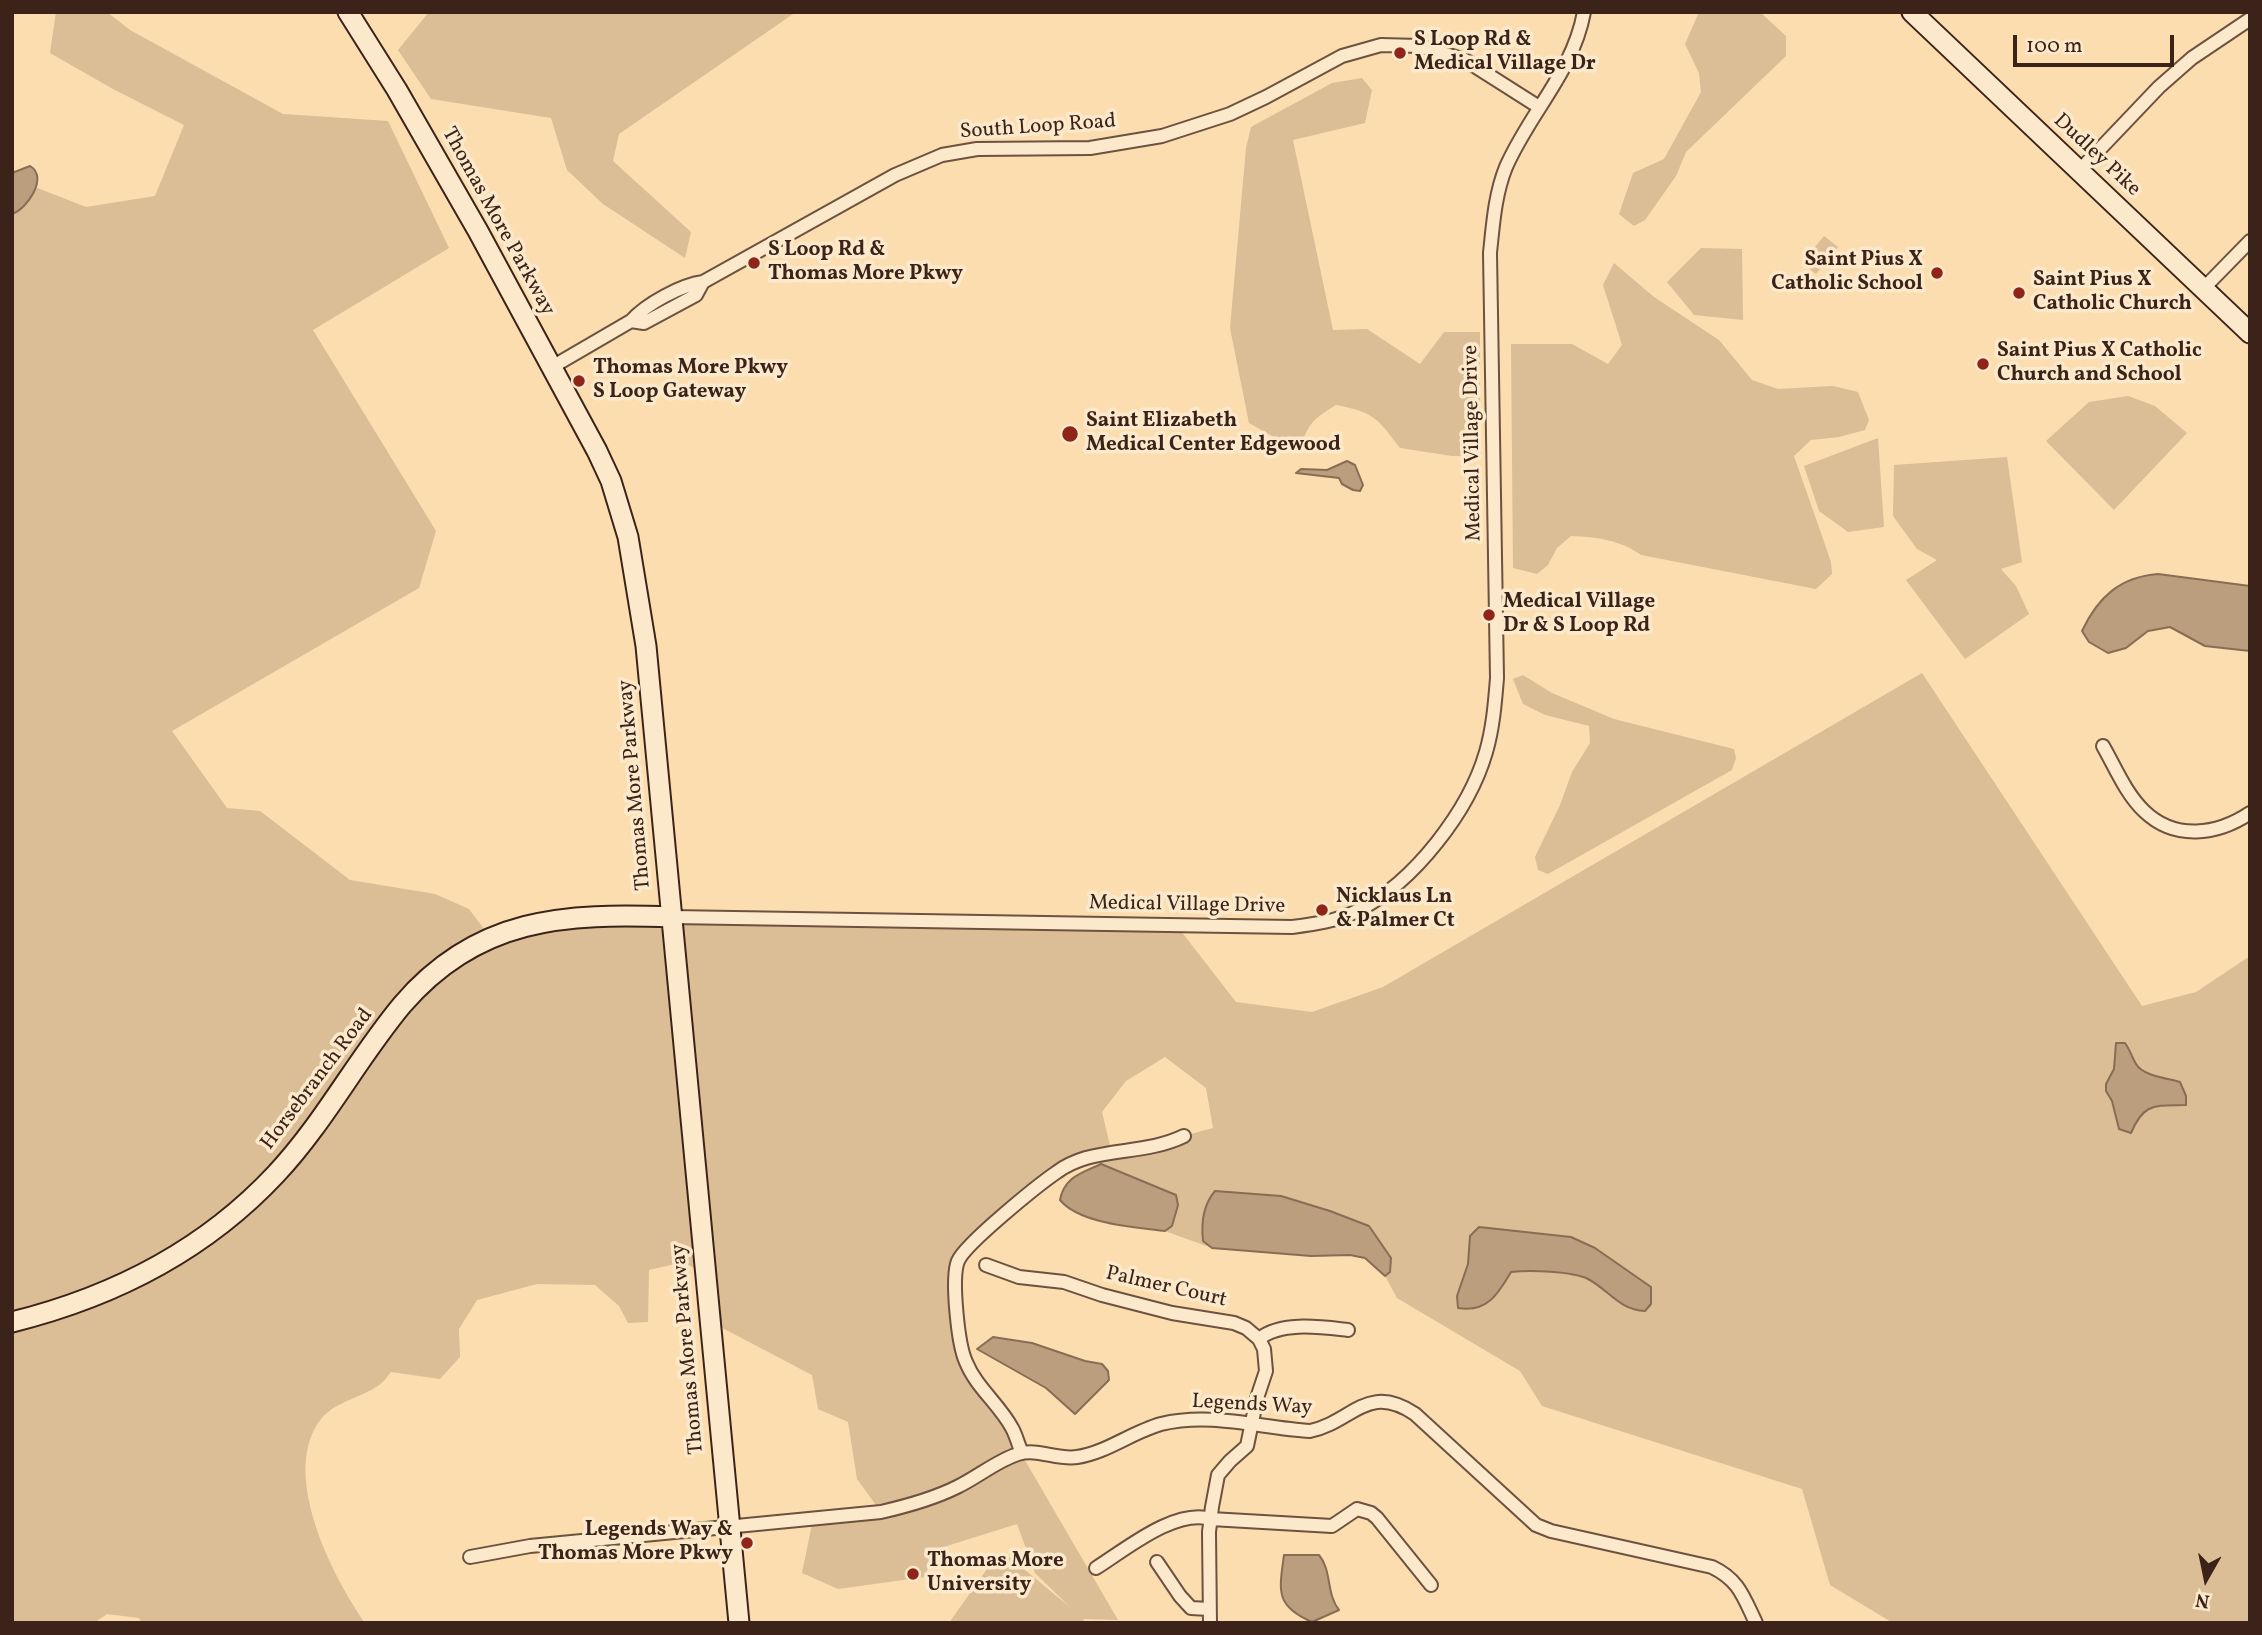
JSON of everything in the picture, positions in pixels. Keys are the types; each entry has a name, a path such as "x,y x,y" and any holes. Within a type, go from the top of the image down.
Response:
{"street":[{"name":"Thomas More Parkway","path":"348,12 397,90 478,231 578,414 611,481 628,537 646,646 739,1623"},
{"name":"Medical Village Drive","path":"672,917 1292,927 1333,921 1359,910 1405,876 1455,818 1478,776 1491,732 1497,650 1490,253 1496,201 1505,169 1539,107 1569,62 1581,31 1584,12"},
{"name":"Dudley Pike","path":"1912,12 2250,333"},
{"path":"2078,172 2167,79 2192,58 2250,19"},
{"name":"South Loop Road","path":"552,367 690,284 703,282 895,175 942,155 977,149 1090,148 1162,136 1230,114 1342,56 1381,45 1419,46 1465,60 1539,107"},
{"path":"2203,289 2250,241"},
{"path":"2103,746 2137,802 2156,820 2178,830 2192,832 2221,829 2250,813"},
{"name":"Horsebranch Road","path":"12,1322 88,1300 124,1285 210,1234 276,1174 301,1145 402,1006 441,968 465,951 490,937 547,920 583,916 672,917"},
{"path":"471,1557 537,1545 881,1512 921,1502 958,1487 1006,1458 1022,1452 1012,1427 975,1379 963,1354 956,1294 956,1265 959,1259 1039,1185 1066,1166 1086,1158 1148,1148 1184,1136"},
{"name":"Palmer Court","path":"986,1265 1019,1277 1064,1282 1172,1313 1234,1323 1246,1328 1259,1339"},
{"path":"1157,1562 1191,1608 1209,1616 1210,1519 1218,1475 1247,1446 1266,1371 1264,1349 1259,1339 1274,1330 1288,1328 1348,1330"},
{"name":"Legends Way","path":"1022,1452 1076,1457 1090,1454 1131,1435 1164,1424 1203,1419 1310,1431 1320,1429 1370,1402 1402,1405 1436,1432 1536,1525 1550,1531 1712,1567 1728,1575 1737,1585 1756,1623"},
{"path":"1096,1568 1152,1532 1177,1521 1200,1516 1210,1519 1332,1527 1357,1509 1365,1510 1377,1518 1431,1585"}],"shaded area":[{"path":"56,12 107,12 130,30 283,114 388,121 449,248 313,330 436,531 419,588 172,731 227,808 260,811 350,880 435,894 469,909 490,937 547,920 1177,926 1236,1002 1312,1012 1383,987 1922,673 2142,1006 2196,992 2250,956 2250,1623 1893,1623 1830,1585 1802,1489 1542,1406 1520,1371 1397,1298 1385,1276 1365,1257 1311,1256 1212,1248 1165,1231 1086,1217 1068,1209 1060,1200 1061,1195 1069,1180 1078,1173 1136,1151 1213,1128 1206,1088 1165,1057 1126,1081 1102,1112 1112,1154 1067,1166 959,1259 963,1354 1118,1620 1084,1619 1082,1623 949,1623 994,1559 1008,1556 1071,1608 1035,1573 1017,1524 934,1550 925,1577 838,1589 802,1573 813,1519 881,1512 857,1479 848,1422 818,1409 812,1375 709,1321 705,1275 684,1262 649,1270 648,1322 628,1323 619,1306 595,1285 537,1284 477,1300 459,1329 460,1357 440,1379 391,1372 378,1386 333,1408 321,1419 309,1441 306,1467 308,1494 326,1552 338,1579 365,1623 142,1623 139,1618 107,1614 94,1623 12,1622 12,178 86,207 155,196 184,125 50,53"},
{"path":"429,12 796,12 619,134 613,161 691,232 685,258 603,204 567,170 551,118 431,99 398,50"},
{"path":"1699,12 1760,12 1786,36 1786,56 1686,152 1676,176 1645,220 1634,226 1619,214 1633,173 1664,159 1701,92 1699,73 1685,44"},
{"path":"1362,78 1372,90 1365,123 1293,140 1333,330 1367,329 1420,364 1444,332 1480,332 1480,456 1452,456 1400,448 1374,418 1359,410 1336,405 1313,422 1295,449 1249,423 1230,328 1246,148 1251,127 1332,83"},
{"path":"30,166 35,171 37,185 24,206 12,214 12,173"},
{"path":"1824,236 1838,247 1816,274 1802,263"},
{"path":"1701,248 1742,249 1743,320 1694,315 1667,282"},
{"path":"1614,263 1654,297 1719,340 1752,380 1778,389 1833,386 1858,392 1869,420 1865,430 1839,437 1811,440 1794,456 1831,562 1832,574 1816,589 1641,555 1617,543 1580,536 1571,536 1557,548 1548,565 1537,574 1513,568 1511,344 1572,344 1608,364 1622,345 1603,285"},
{"path":"2128,396 2155,406 2187,433 2114,510 2046,441 2089,402"},
{"path":"1878,438 1884,527 1848,532 1819,511 1804,466"},
{"path":"2007,457 2022,562 2001,569 2016,586 2029,614 1965,659 1906,580 1937,560 1917,549 1893,516 1894,465"},
{"path":"1347,461 1355,465 1363,485 1360,491 1342,484 1339,478 1296,473 1301,469 1327,470"},
{"path":"2158,574 2250,586 2250,651 2205,646 2170,627 2148,631 2126,648 2108,653 2089,642 2082,631 2103,599 2121,584 2132,579"},
{"path":"1523,675 1552,693 1614,719 1734,749 1736,758 1732,770 1548,874 1538,870 1535,857 1560,805 1572,772 1590,743 1589,726 1545,715 1523,704 1513,679"},
{"path":"2116,1043 2125,1043 2139,1068 2180,1082 2186,1096 2186,1105 2152,1108 2141,1116 2131,1133 2119,1129 2112,1101 2106,1091 2106,1084 2114,1069"},
{"path":"1101,1164 1176,1195 1178,1205 1172,1226 1165,1231 1108,1223 1080,1214 1060,1200 1070,1181"},
{"path":"1215,1191 1281,1196 1369,1226 1391,1258 1390,1272 1385,1276 1365,1258 1350,1255 1311,1256 1212,1248 1203,1241 1202,1228 1205,1208"},
{"path":"1479,1227 1571,1237 1595,1248 1651,1287 1651,1304 1645,1311 1636,1310 1581,1276 1528,1271 1511,1272 1501,1288 1484,1305 1477,1308 1458,1308 1457,1296 1468,1264 1470,1236"},
{"path":"993,1337 1032,1343 1102,1364 1108,1371 1109,1380 1075,1414 1046,1388 977,1349"},
{"path":"1284,1555 1319,1555 1326,1568 1332,1597 1339,1610 1312,1622 1291,1610 1282,1596"}],"place":[{"name":"S Loop Rd & Medical Village Dr","path":"1400,53"},
{"name":"S Loop Rd & Thomas More Pkwy","path":"754,263"},
{"name":"Saint Pius X Catholic School","path":"1937,273"},
{"name":"Saint Pius X Catholic Church","path":"2019,293"},
{"name":"Saint Pius X Catholic Church and School","path":"1983,364"},
{"name":"Thomas More Pkwy S Loop Gateway","path":"579,381"},
{"name":"Saint Elizabeth Medical Center Edgewood","path":"1070,434"},
{"name":"Medical Village Dr & S Loop Rd","path":"1489,615"},
{"name":"Nicklaus Ln & Palmer Ct","path":"1322,910"},
{"name":"Legends Way & Thomas More Pkwy","path":"747,1543"},
{"name":"Thomas More University","path":"913,1574"}]}
